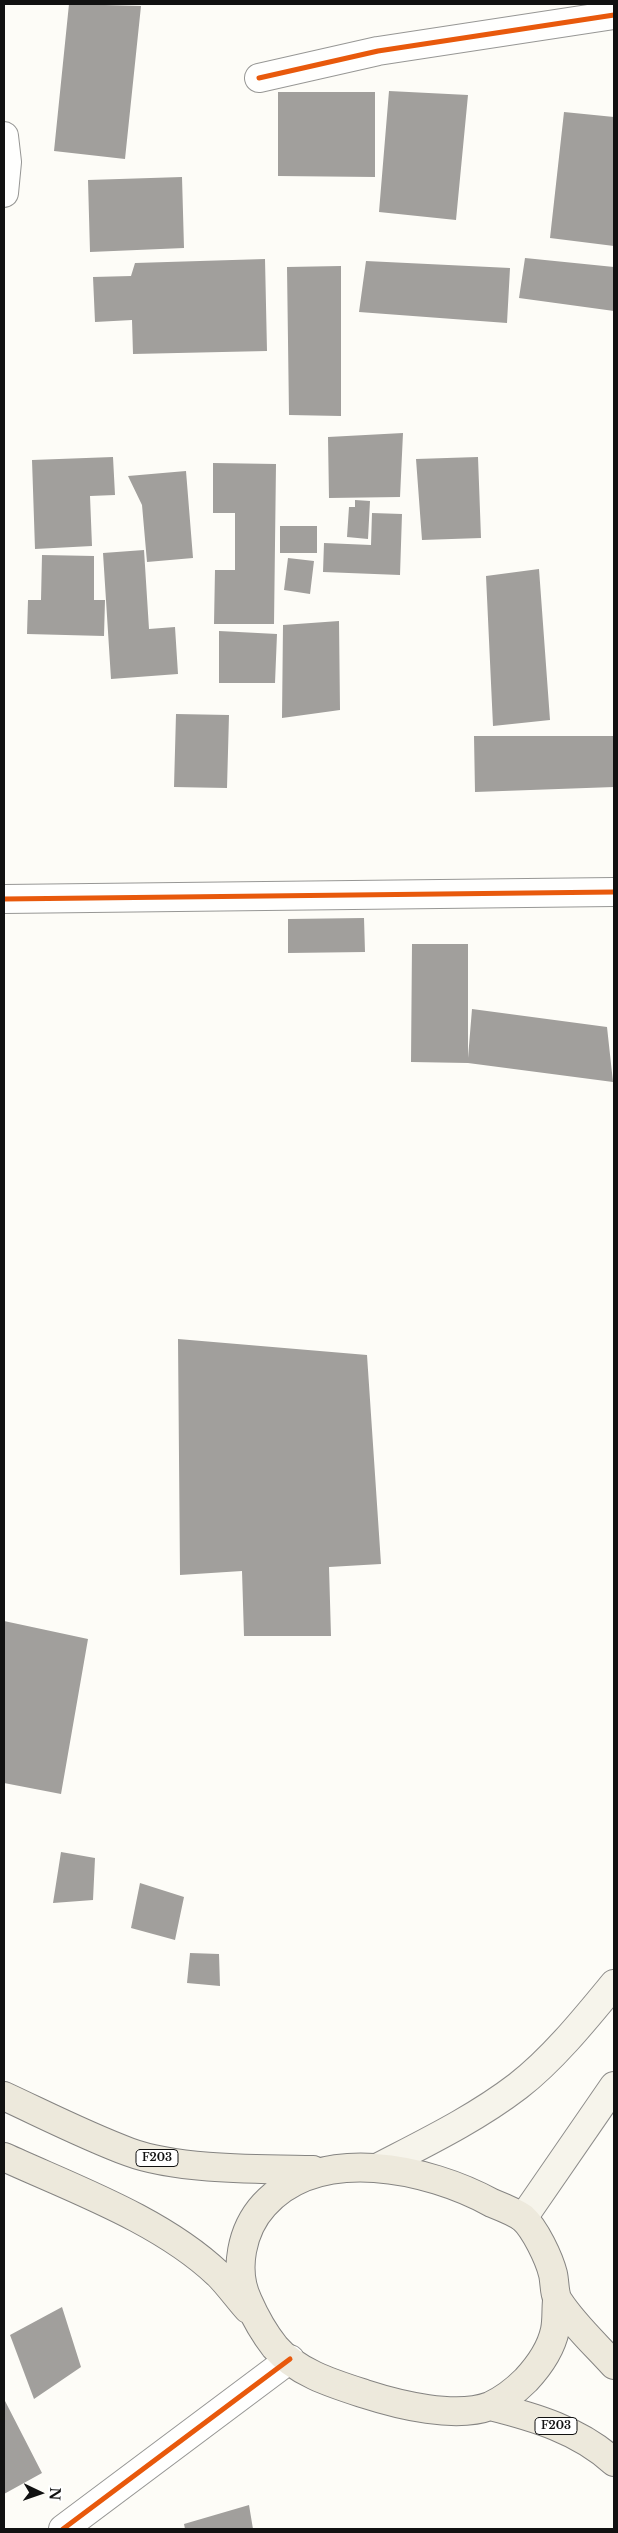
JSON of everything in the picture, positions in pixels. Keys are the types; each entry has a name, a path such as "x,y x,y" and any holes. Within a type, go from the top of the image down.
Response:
{"main road":[{"path":"377,2168 470,2119 519,2085 579,2027 614,1984"},
{"path":"523,2218 614,2086"},
{"name":"F203","path":"4,2096 130,2152 171,2161 202,2164 322,2170"},
{"path":"4,2157 118,2209 178,2243 218,2274 256,2319 276,2348 329,2383 373,2397 433,2410 461,2411 490,2406 516,2390 536,2370 548,2350 555,2330 557,2300 553,2272 542,2246 523,2218 456,2185 408,2173 377,2168 322,2170 297,2179 274,2194 256,2214 244,2240 241,2269 246,2296 256,2319"},
{"path":"557,2300 614,2365"},
{"name":"F203","path":"490,2406 540,2419 578,2436 614,2462"}],"street":[{"path":"259,78 378,52 614,16"},
{"path":"4,136 7,162 4,193"},
{"path":"4,899 614,892"},
{"path":"64,2529 290,2359"}],"building":[{"path":"69,4 141,6 125,159 54,151"},
{"path":"389,91 468,95 456,220 379,212"},
{"path":"278,92 375,92 375,177 278,176"},
{"path":"564,112 614,117 614,246 550,238"},
{"path":"182,177 184,248 90,252 88,180"},
{"path":"525,258 614,267 614,311 519,298"},
{"path":"265,259 267,351 133,354 132,320 95,322 93,277 131,276 135,263"},
{"path":"366,261 510,268 507,323 359,312"},
{"path":"341,266 341,416 289,415 287,267"},
{"path":"403,433 400,497 329,498 328,437"},
{"path":"113,457 115,495 90,496 92,546 35,549 32,460"},
{"path":"478,457 481,538 422,540 416,459"},
{"path":"213,463 276,464 274,624 214,624 215,570 235,570 235,513 213,513"},
{"path":"186,471 193,558 147,562 142,505 128,476"},
{"path":"355,500 370,501 368,539 347,537 349,507 355,507"},
{"path":"372,513 402,514 400,575 323,572 324,543 371,545"},
{"path":"280,526 317,526 317,553 280,553"},
{"path":"144,550 149,629 175,627 178,674 111,679 103,553"},
{"path":"42,555 94,556 94,600 105,600 104,636 27,634 28,600 41,600"},
{"path":"288,558 314,561 310,594 284,590"},
{"path":"539,569 550,720 493,726 486,576"},
{"path":"339,621 340,710 282,718 283,625"},
{"path":"219,631 277,634 275,683 219,683"},
{"path":"176,714 229,715 227,788 174,787"},
{"path":"474,736 614,736 614,787 475,792"},
{"path":"364,918 365,952 288,953 288,919"},
{"path":"412,944 468,944 468,1058 472,1009 607,1027 613,1082 468,1063 411,1062"},
{"path":"178,1339 367,1355 381,1564 329,1567 331,1636 244,1636 242,1571 180,1575"},
{"path":"4,1621 88,1639 61,1794 4,1783"},
{"path":"61,1852 95,1858 93,1900 53,1903"},
{"path":"140,1883 184,1897 175,1940 131,1928"},
{"path":"190,1953 219,1954 220,1986 187,1983"},
{"path":"62,2307 81,2367 34,2399 10,2335"},
{"path":"4,2399 42,2473 4,2494"},
{"path":"249,2505 253,2529 185,2529 184,2524"}],"cycle path":[{"path":"259,78 378,51 614,15"},
{"path":"4,899 614,892"},
{"path":"63,2529 290,2359"}]}
